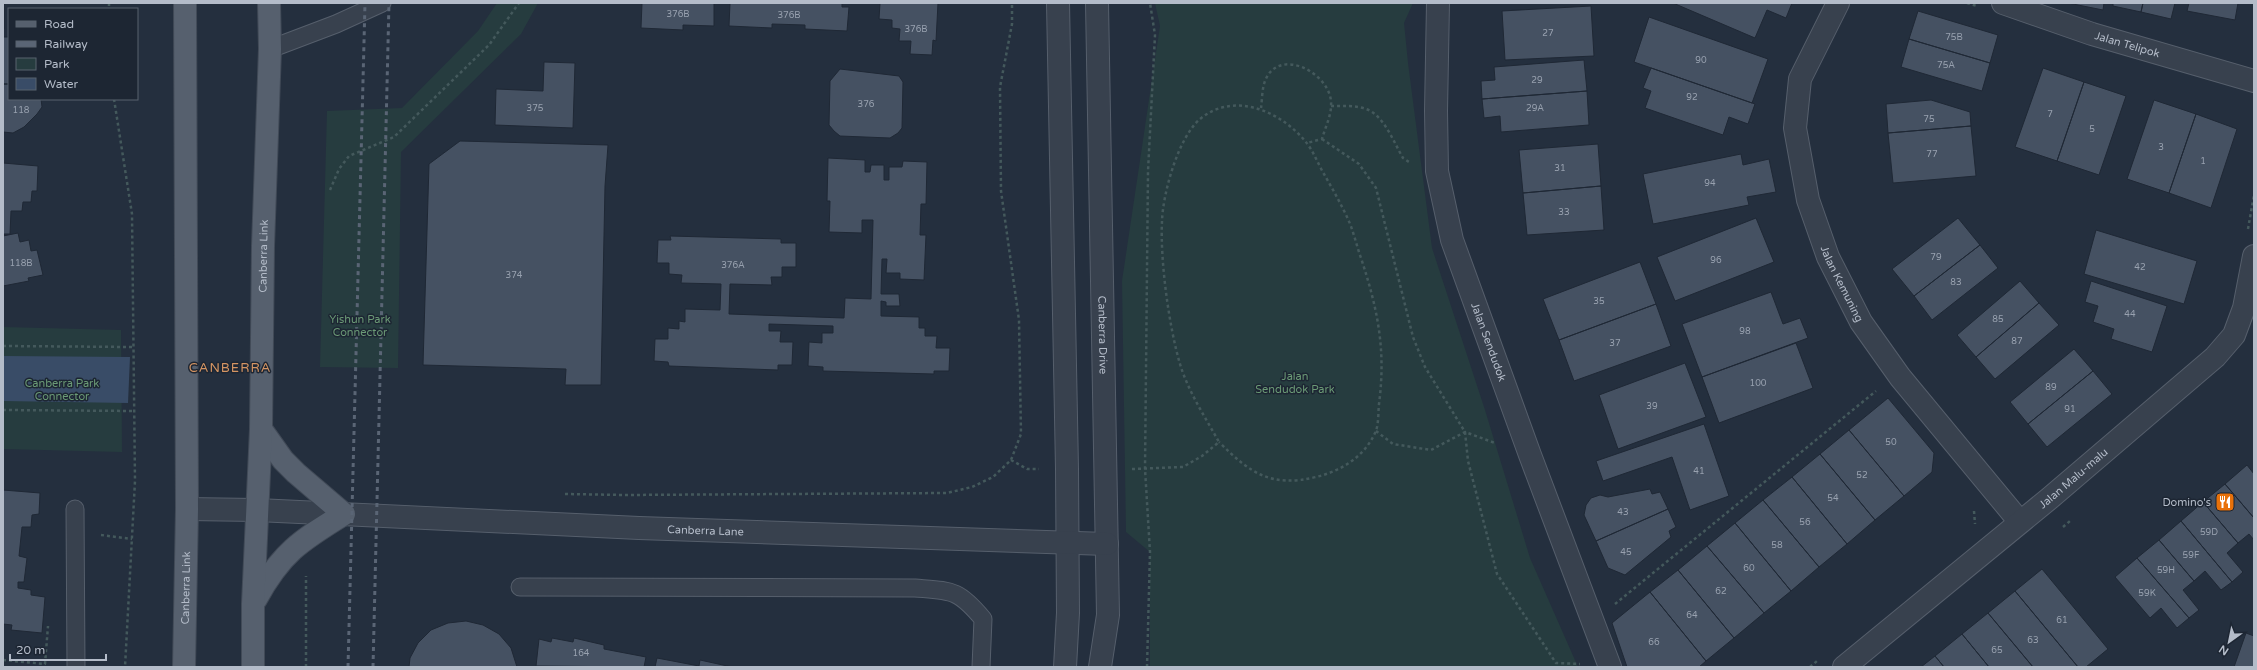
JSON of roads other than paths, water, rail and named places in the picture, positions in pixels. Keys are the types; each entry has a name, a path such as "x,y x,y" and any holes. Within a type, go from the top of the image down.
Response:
{"main road":[{"name":"Canberra Link","path":"184,667 188,509 185,3"},
{"name":"Canberra Link","path":"253,667 253,604 261,429 263,246 270,49 269,3"},
{"path":"253,604 279,561 310,535 344,514 292,469 261,429"}],"street":[{"path":"1058,3 1068,543 1065,667"},
{"name":"Canberra Drive","path":"1097,3 1108,615 1100,667"},
{"name":"Jalan Sendudok","path":"1438,3 1436,111 1437,171 1452,240 1530,455 1610,666"},
{"name":"Jalan Kemuning","path":"1838,3 1800,79 1795,128 1808,200 1815,221 1828,257 1861,322 1900,377 2020,522"},
{"name":"Jalan Telipok","path":"2002,3 2092,34 2254,81"},
{"name":"Jalan Malu-malu","path":"1844,667 2020,522 2215,357 2234,335 2244,308 2254,256"},
{"path":"188,509 257,510 344,514"},
{"name":"Canberra Lane","path":"344,514 639,528 1068,543"},
{"path":"1068,543 1107,544"}],"lane":[{"path":"270,49 336,24 382,3"},
{"path":"75,509 76,667"},
{"path":"520,587 915,588 950,591 969,602 983,619 981,667"}],"water":[{"path":"3,356 130,357 128,403 3,401"}],"railway":[{"path":"348,667 365,3"},
{"path":"373,667 389,3"}],"place":[{"name":"Domino's","path":"2225,502"}],"district":[{"name":"CANBERRA","path":"230,367"}],"park label":[{"name":"Yishun Park Connector","path":"360,325"},
{"name":"Jalan Sendudok Park","path":"1295,382"},
{"name":"Canberra Park Connector","path":"62,389"}]}
